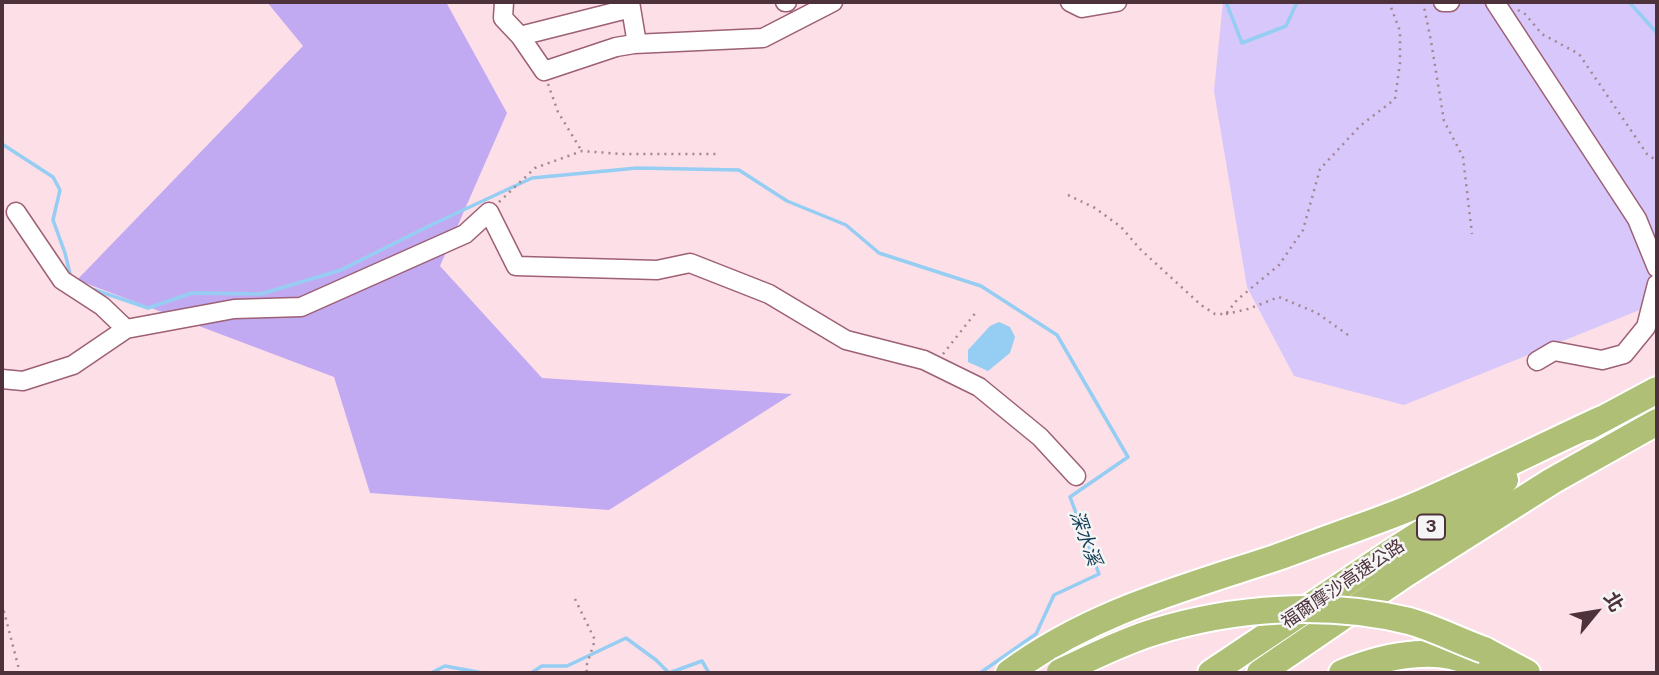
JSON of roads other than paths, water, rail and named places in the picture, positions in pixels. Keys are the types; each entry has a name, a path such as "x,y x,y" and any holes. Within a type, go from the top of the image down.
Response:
{"highway":[{"name":"福爾摩沙高速公路","path":"1211,673 1393,551 1602,419 1657,390"},
{"path":"1009,673 1053,644 1128,607 1276,558 1423,503 1602,419"},
{"name":"福爾摩沙高速公路","path":"1260,673 1438,553 1552,481 1657,422"},
{"path":"1060,673 1155,631 1224,616 1284,609 1350,610 1410,622 1485,662 1527,673"},
{"path":"1342,673 1394,656 1428,654 1460,658 1478,666 1485,662"}],"lane":[{"path":"506,2 503,18 520,36 544,71 616,47 763,38 833,2"},
{"path":"1070,2 1082,8 1117,2"},
{"path":"1443,2 1450,2"},
{"path":"1495,2 1637,219 1657,268"},
{"path":"520,36 630,5 637,44"},
{"path":"16,212 62,280 102,306 126,329"},
{"path":"2,379 23,381 73,365 126,329 234,309 301,307 465,234 489,212 516,266 657,270 691,263 769,294 846,340 934,364 979,387 1040,437 1076,476"},
{"path":"1537,362 1555,351 1602,360 1624,354 1646,327 1657,284"}],"water":[{"path":"999,322 1010,327 1015,337 1010,353 988,371 968,362 968,350 990,326"}],"waterway":[{"path":"1226,2 1242,43 1286,26 1297,2"},
{"path":"1629,2 1657,33"},
{"path":"2,144 53,177 60,190 53,220 71,278"},
{"path":"89,288 148,308 192,293 261,294 341,270 532,178 637,168 739,170 787,201 846,225 879,253 981,286 1057,335 1128,457 1070,497 1099,574 1054,595 1036,634 980,673"},
{"name":"深水溪","path":"531,673 542,666 567,666 626,638 669,673 702,661 709,673"},
{"name":"深水溪","path":"431,673 445,666 483,673"}]}
